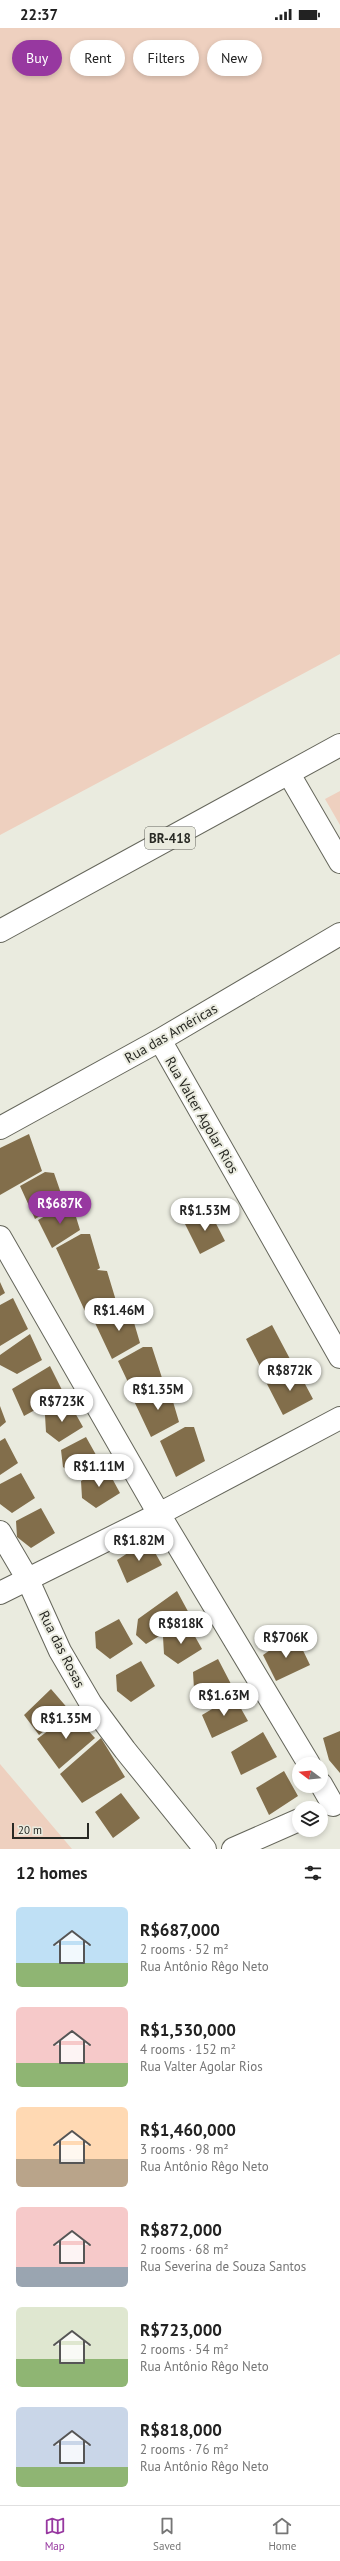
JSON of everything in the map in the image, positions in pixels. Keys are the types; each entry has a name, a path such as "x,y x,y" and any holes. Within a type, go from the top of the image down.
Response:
{"street":[{"name":"BR-418","path":"0,931 340,745"},
{"path":"288,774 340,862"},
{"name":"Rua das Américas","path":"0,1128 160,1040 340,934"},
{"name":"Rua Valter Agolar Rios","path":"160,1040 340,1357"},
{"path":"0,1237 158,1514 305,1757"},
{"path":"0,1593 27,1578 158,1514 340,1418"},
{"name":"Rua das Rosas","path":"0,1532 27,1578 60,1651 91,1704 125,1750 205,1849"},
{"path":"325,1793 331,1805"},
{"path":"233,1849 292,1823"}],"shaded area":[{"path":"0,28 340,28 340,654 0,835"},
{"path":"340,791 340,825 325,799"},
{"path":"0,1764 72,1849 0,1849"}],"building":[{"path":"29,1134 42,1171 0,1195 0,1148"},
{"path":"45,1172 54,1173 64,1202 35,1219 20,1186"},
{"path":"63,1206 73,1207 80,1230 52,1248 38,1220"},
{"path":"209,1210 225,1241 200,1254 185,1224"},
{"path":"81,1234 90,1234 100,1268 97,1270 107,1271 117,1304 89,1320 56,1248"},
{"path":"0,1282 5,1293 0,1296"},
{"path":"13,1298 28,1329 0,1346 0,1305"},
{"path":"120,1309 130,1309 140,1343 112,1359 95,1323"},
{"path":"272,1325 290,1359 263,1372 246,1339"},
{"path":"30,1334 42,1360 17,1374 0,1365 0,1355"},
{"path":"143,1347 152,1347 163,1381 135,1397 118,1361"},
{"path":"50,1366 64,1394 24,1416 12,1389"},
{"path":"297,1369 313,1399 283,1415 267,1384"},
{"path":"160,1387 169,1388 179,1422 151,1437 134,1401"},
{"path":"69,1402 83,1427 59,1442 46,1432 45,1415"},
{"path":"0,1406 6,1422 0,1427"},
{"path":"185,1427 194,1427 205,1461 176,1477 160,1441"},
{"path":"86,1437 100,1462 76,1477 63,1467 61,1450"},
{"path":"5,1438 18,1463 0,1475 0,1441"},
{"path":"106,1467 120,1493 96,1508 82,1498 81,1481"},
{"path":"21,1473 35,1498 12,1513 0,1504 0,1484"},
{"path":"41,1508 55,1533 31,1548 17,1537 16,1521"},
{"path":"148,1540 162,1565 127,1583 117,1560"},
{"path":"177,1591 191,1617 146,1644 136,1635 138,1619"},
{"path":"119,1619 133,1644 110,1659 96,1648 95,1632"},
{"path":"188,1624 202,1649 178,1664 164,1654 163,1637"},
{"path":"297,1638 310,1665 276,1681 263,1655 276,1646"},
{"path":"218,1659 231,1684 208,1699 194,1689 193,1672"},
{"path":"141,1661 155,1686 131,1702 117,1691 116,1675"},
{"path":"51,1689 70,1711 39,1735 24,1715"},
{"path":"234,1696 248,1721 212,1738 202,1715"},
{"path":"72,1713 95,1738 59,1769 37,1739"},
{"path":"340,1731 340,1773 329,1760 323,1738"},
{"path":"263,1732 277,1757 241,1775 231,1752"},
{"path":"101,1738 125,1777 82,1803 60,1774"},
{"path":"284,1771 292,1785 292,1793 296,1793 298,1796 269,1815 256,1788"},
{"path":"121,1793 140,1818 113,1838 95,1812"}]}
